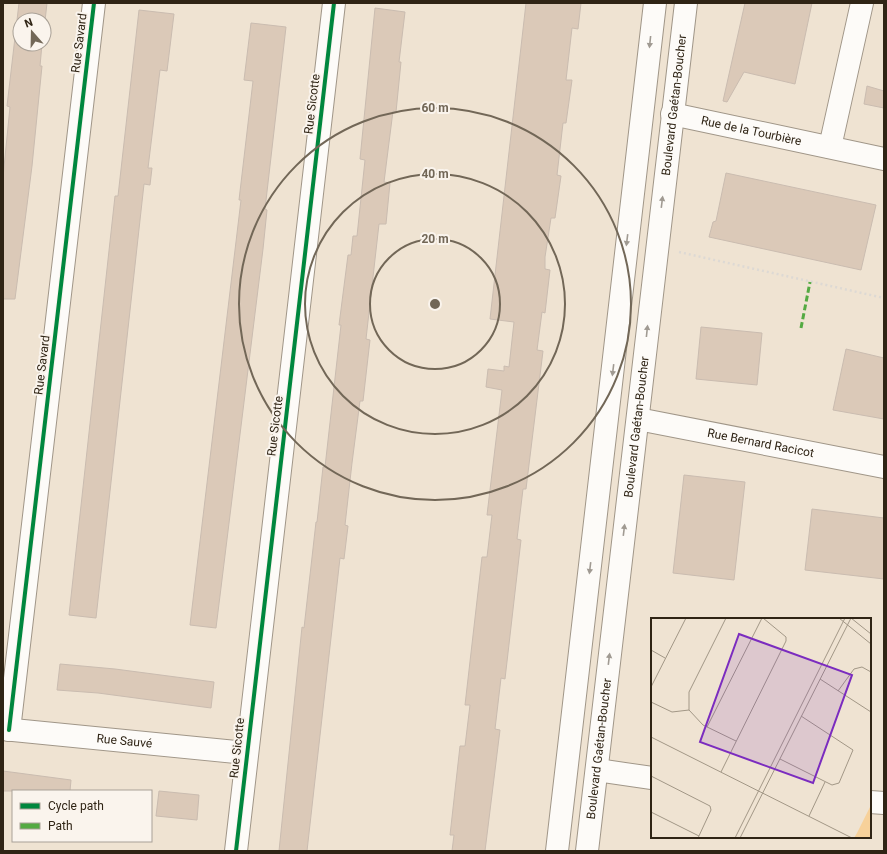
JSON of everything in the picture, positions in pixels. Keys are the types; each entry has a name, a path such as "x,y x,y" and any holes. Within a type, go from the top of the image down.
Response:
{"street":[{"name":"Rue Savard","path":"6,729 94,3"},
{"name":"Rue Sicotte","path":"236,851 246,753 334,3"},
{"path":"557,851 655,3"},
{"name":"Boulevard Gaétan-Boucher","path":"587,851 686,3"},
{"path":"830,147 862,3"},
{"name":"Rue de la Tourbière","path":"672,114 884,159"},
{"name":"Rue Bernard Racicot","path":"638,419 662,422 884,467"},
{"name":"Rue Sauvé","path":"6,729 246,753"},
{"path":"597,770 651,778"},
{"path":"871,802 884,803"}],"path":[{"path":"678,252 884,298"}],"building":[{"path":"19,3 47,3 46,12 18,12"},
{"path":"526,3 581,3 578,29 572,28 566,80 572,80 566,123 563,123 557,175 561,176 555,218 551,218 545,257 545,269 550,270 545,313 542,312 537,350 543,351 526,489 523,489 517,539 521,540 505,679 501,678 495,729 500,730 485,851 452,851 454,835 450,835 460,746 465,746 470,705 465,705 482,557 487,557 492,515 487,515 502,390 486,387 488,369 504,371 504,366 509,367 514,322 490,319"},
{"path":"745,3 812,3 795,84 744,72 727,102 723,101"},
{"path":"375,8 405,12 399,62 401,62 396,112 393,111 384,182 390,183 386,224 379,224 366,339 370,340 363,401 360,401 352,463 345,525 348,526 344,559 340,558 307,851 279,851 302,627 304,628 323,467 325,467 341,325 339,325 348,255 351,255 353,236 357,236 365,160 360,159"},
{"path":"139,10 174,14 167,71 160,70 148,168 152,168 150,185 144,184 96,618 69,615 115,196 118,196"},
{"path":"251,23 286,27 265,209 267,210 263,249 216,628 190,625 241,200 239,200 253,81 244,80"},
{"path":"13,52 41,52 40,66 42,66 32,166 15,299 3,299 3,177 10,107 7,106"},
{"path":"867,86 884,91 884,108 864,104"},
{"path":"726,173 876,205 861,270 709,237 713,222 716,221"},
{"path":"701,327 762,333 757,385 696,379"},
{"path":"846,349 884,358 884,419 833,410"},
{"path":"684,475 745,482 734,580 673,573"},
{"path":"812,509 884,518 884,579 805,570"},
{"path":"60,664 115,669 214,682 211,708 98,693 57,690"},
{"path":"3,771 71,780 70,790 3,791"},
{"path":"159,791 199,795 197,820 156,816"}],"marked path":[{"path":"801,328 810,282"}],"cycle path":[{"path":"9,730 94,3"},
{"path":"236,851 334,3"}]}
